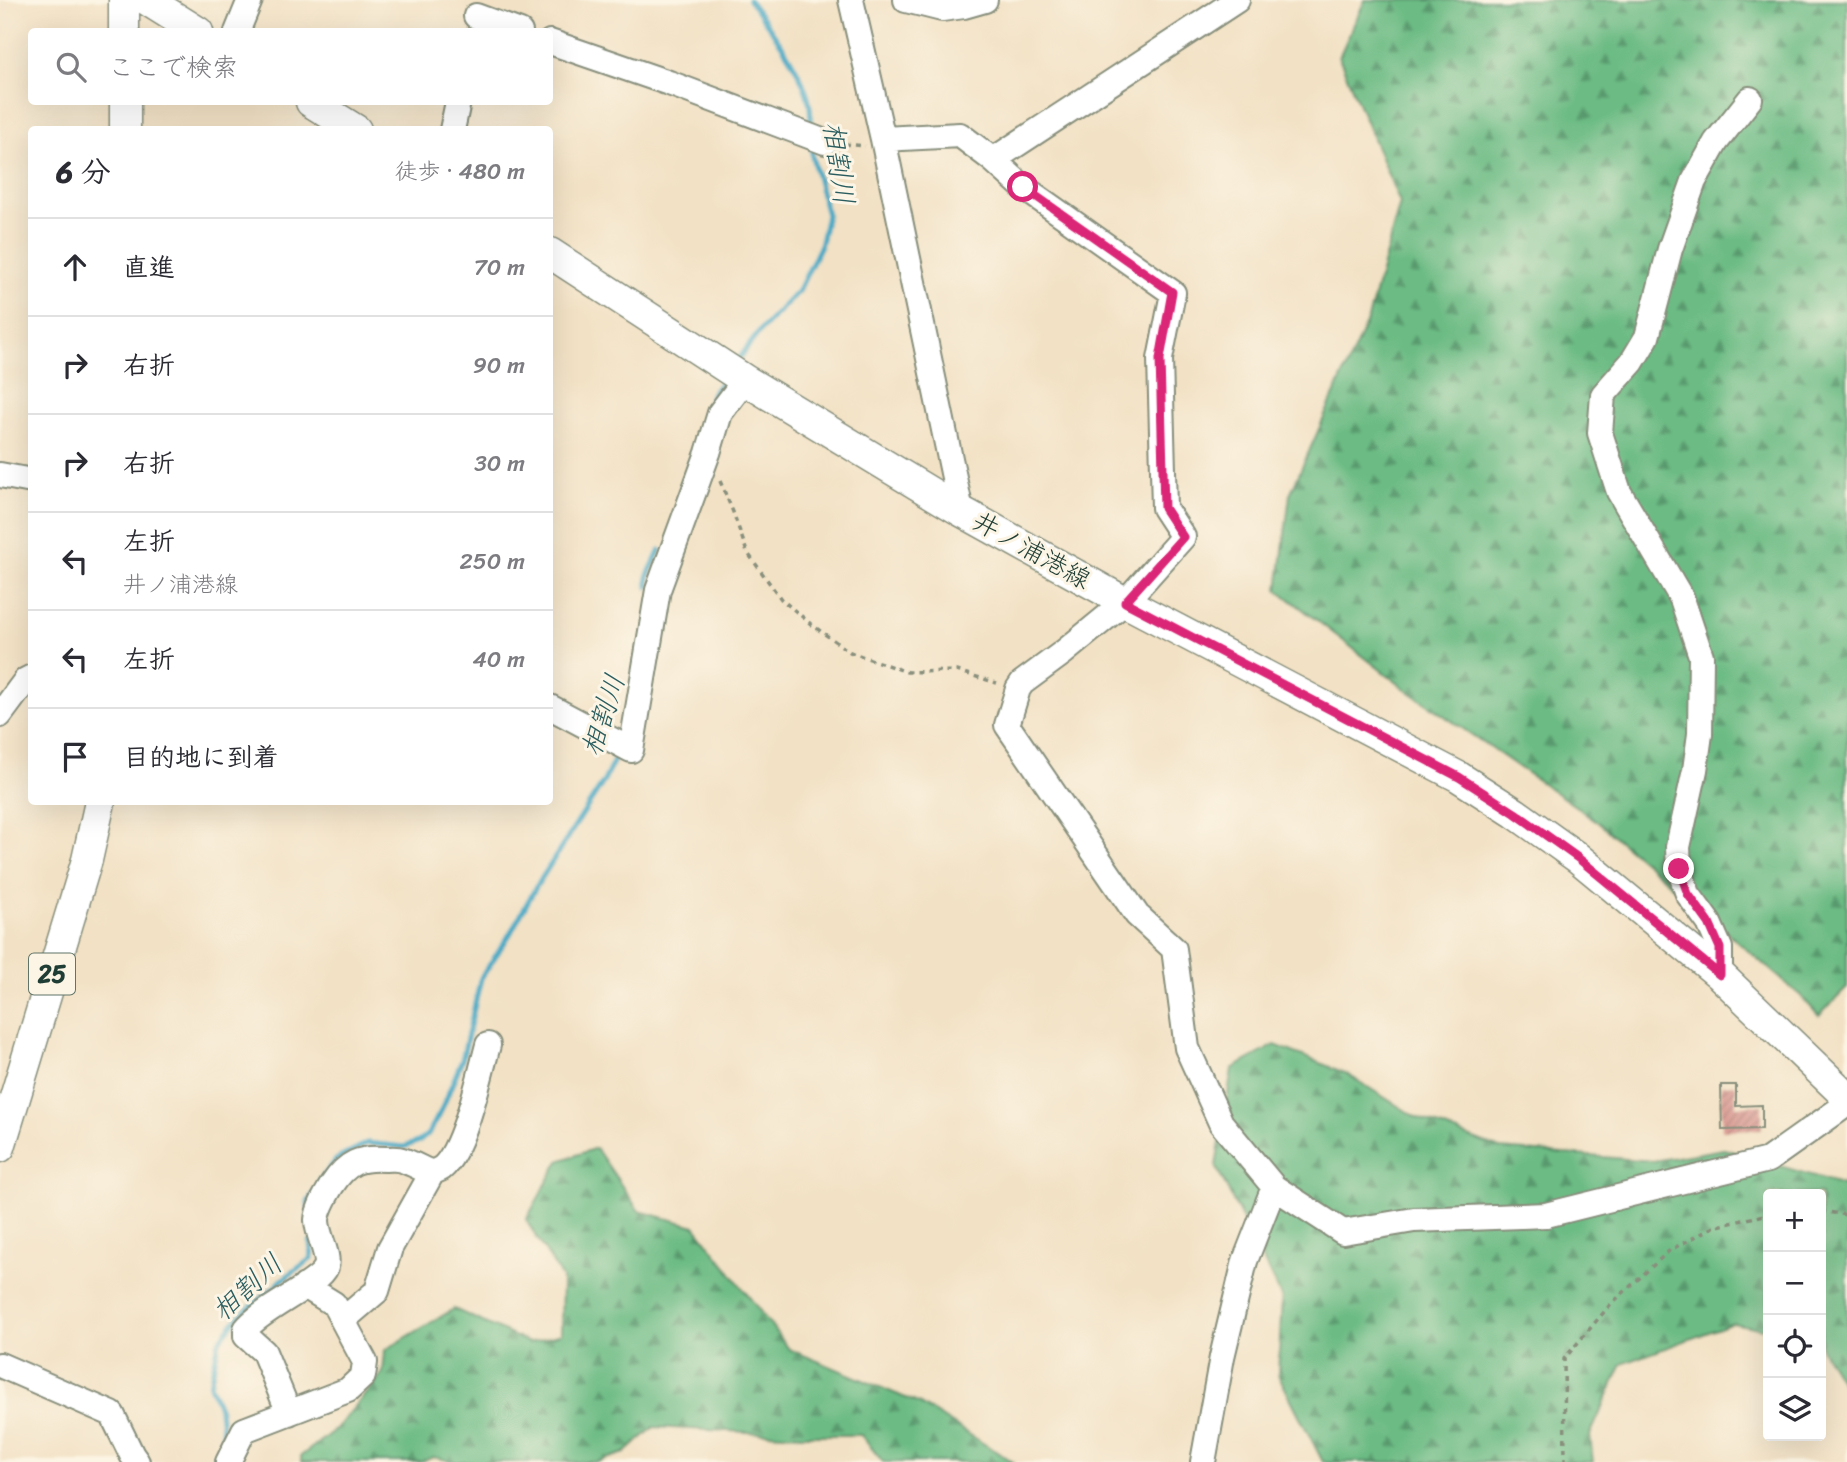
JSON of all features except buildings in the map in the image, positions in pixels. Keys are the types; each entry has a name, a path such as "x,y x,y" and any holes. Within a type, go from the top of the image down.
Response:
{"main road":[{"path":"124,0 124,28"},
{"path":"147,0 192,28"},
{"path":"125,105 125,126"},
{"path":"316,105 350,126"},
{"name":"井ノ浦港線","path":"553,255 745,380 961,511 1125,602 1459,777 1515,813 1578,858 1720,975 1847,1097"},
{"name":"25","path":"0,1147 87,860 99,805"}],"street":[{"path":"239,28 250,0"},
{"path":"851,0 961,511"},
{"path":"906,0 942,9 985,0"},
{"path":"993,160 1237,0"},
{"path":"476,16 509,28"},
{"path":"553,43 669,83 825,142"},
{"path":"1720,975 1720,948 1709,923 1688,894 1679,869 1678,847 1700,734 1701,656 1682,599 1619,492 1600,432 1603,396 1632,362 1647,337 1670,248 1694,181 1716,142 1750,99"},
{"path":"453,126 457,105"},
{"path":"884,144 960,135 1023,187 1172,292 1160,359 1164,508 1183,537 1125,602 1022,683 1007,726 1137,915 1174,949 1186,1048 1221,1122 1273,1186 1343,1232 1414,1220 1546,1215 1768,1160 1847,1104"},
{"path":"553,709 631,750 658,590 720,413 745,380"},
{"path":"0,475 28,480"},
{"path":"0,715 28,679"},
{"path":"343,1320 377,1291 390,1248 432,1173 442,1168 457,1146 488,1045"},
{"path":"289,1413 264,1352 246,1336 246,1329 263,1313 318,1278 326,1266 326,1253 318,1235 317,1217 325,1196 348,1166 366,1158 401,1159 432,1173"},
{"path":"1203,1462 1222,1357 1245,1261 1273,1186"},
{"path":"228,1462 244,1430 348,1390 363,1376 365,1362 334,1304 306,1286"},
{"path":"0,1365 112,1414 137,1462"}],"path":[{"path":"825,142 884,144"},
{"path":"708,453 747,552 781,599 813,625 850,652 907,672 957,671 1018,689"},
{"path":"1826,1212 1847,1215"},
{"path":"1565,1462 1564,1359 1610,1305 1670,1250 1714,1227 1763,1215"}],"green space":[{"path":"1365,0 1847,0 1847,988 1819,1016 1801,996 1594,819 1404,688 1278,590 1290,494 1368,319 1400,203 1339,57"},
{"path":"1275,1045 1345,1073 1416,1117 1500,1149 1653,1161 1724,1149 1847,1186 1847,1392 1826,1356 1826,1189 1763,1189 1763,1329 1733,1323 1622,1364 1590,1435 1593,1462 1323,1462 1278,1374 1282,1298 1216,1166 1232,1069"},
{"path":"596,1148 639,1211 695,1226 789,1349 920,1404 1013,1462 883,1462 861,1435 804,1435 654,1427 625,1453 597,1462 455,1462 433,1457 422,1462 301,1462 301,1456 337,1428 383,1373 385,1350 454,1309 529,1343 561,1334 562,1278 526,1220 559,1161"}],"waterway":[{"name":"相割川","path":"749,0 786,51 801,79 810,107 811,129"},
{"name":"相割川","path":"735,364 759,332 799,290 820,247 827,215 812,156 812,146"},
{"name":"相割川","path":"679,498 713,392 725,377"},
{"name":"相割川","path":"648,587 648,575 660,550"},
{"name":"相割川","path":"319,1182 336,1160 367,1143 404,1147 420,1141 428,1134 441,1111 462,1060 481,978 604,781 619,750"},
{"name":"相割川","path":"309,1211 308,1202 315,1191"},
{"name":"相割川","path":"212,1462 224,1444 220,1410 210,1385 219,1341 238,1317 312,1258 310,1242"}],"route":[{"path":"1023,187 1172,292 1160,359 1164,508 1183,537 1125,602 1459,777 1578,858 1720,975 1720,948 1709,923 1688,894 1679,869"}]}
